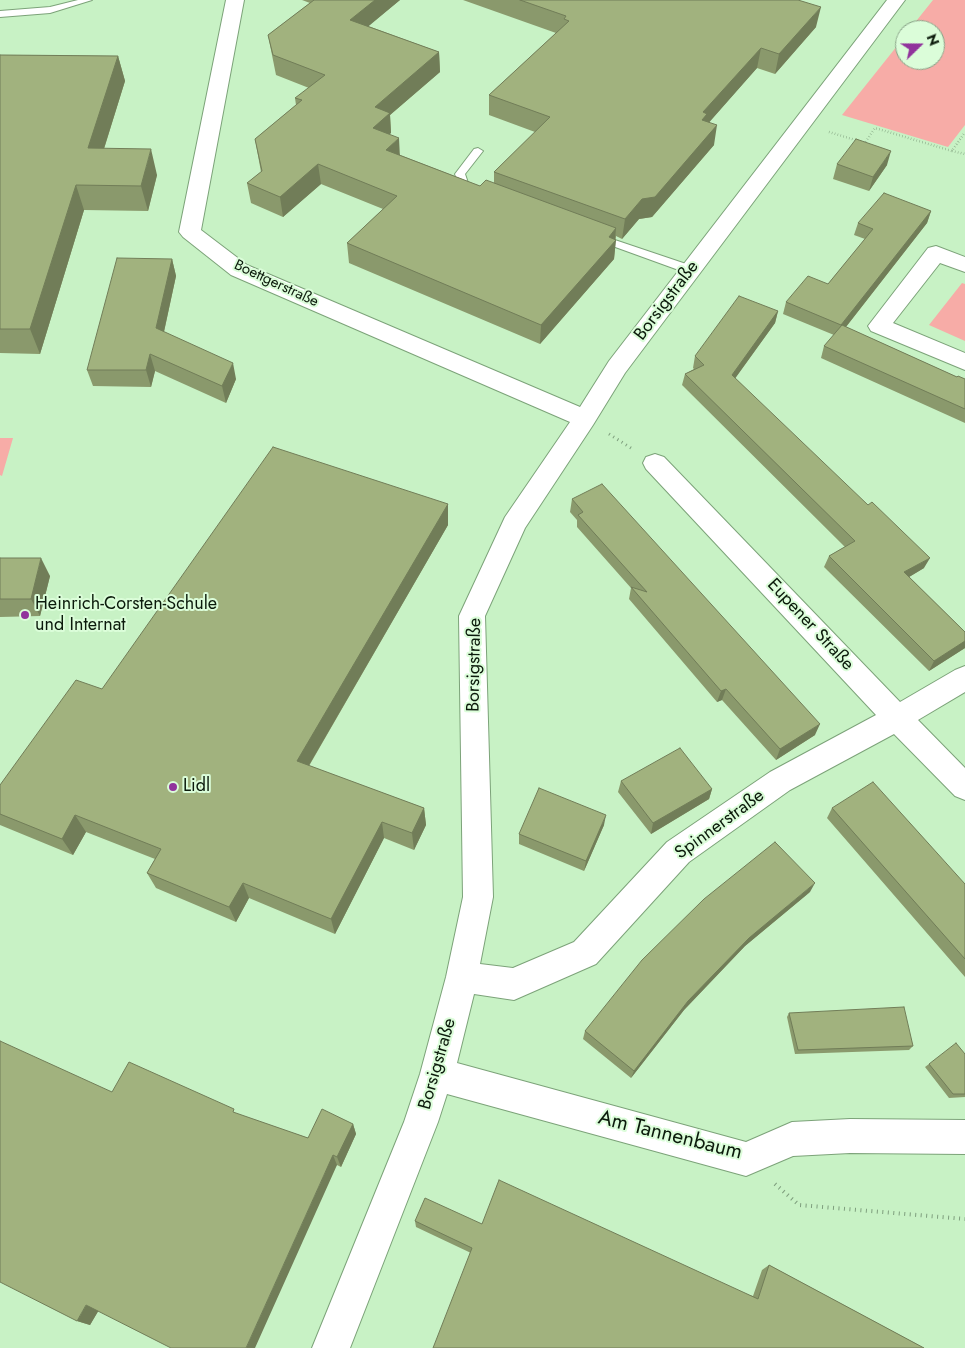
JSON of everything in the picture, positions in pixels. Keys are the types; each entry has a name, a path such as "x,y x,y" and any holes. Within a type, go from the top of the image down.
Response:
{"street":[{"name":"Boettgerstraße","path":"235,0 190,232 239,270 585,419"},
{"name":"Borsigstraße","path":"331,1348 417,1131 437,1074 462,977 478,897 472,616 514,524 585,419 617,367 896,0"},
{"path":"965,265 936,253 879,326 965,362"},
{"name":"Eupener Straße","path":"656,463 897,718 965,786"},
{"name":"Spinnerstraße","path":"462,977 514,984 585,953 678,852 780,781 897,718 965,678"},
{"name":"Am Tannenbaum","path":"437,1074 746,1159 792,1139 850,1136 965,1137"}],"lane":[{"path":"0,14 50,10 88,0"},
{"path":"478,151 460,174 464,185 485,195"},
{"path":"592,235 691,270"}],"path":[{"path":"826,131 865,143 875,128 965,154"},
{"path":"952,151 965,132"},
{"path":"585,419 656,463"},
{"path":"746,1159 799,1205 965,1219"}],"shaded area":[{"path":"933,0 965,0 965,125 948,147 842,115 895,49 895,70 945,70 945,20 917,20"},
{"path":"962,283 965,284 965,341 929,325"},
{"path":"0,438 13,438 2,476 0,475"}],"building":[{"path":"314,0 375,0 350,20 439,52 375,107 390,113 373,128 399,138 386,150 480,186 486,180 616,228 609,237 616,240 541,325 347,243 397,196 318,164 280,197 247,183 262,171 255,139 302,100 295,98 325,75 273,55 268,35"},
{"path":"520,0 798,0 821,7 779,54 761,48 703,112 707,114 702,120 717,125 655,197 642,199 625,219 494,172 550,117 489,95 569,21 564,19 566,16"},
{"path":"0,55 118,56 88,148 151,149 141,186 76,185 30,329 0,329"},
{"path":"856,139 891,151 873,177 837,164"},
{"path":"884,193 931,211 841,325 786,302 808,276 828,284 873,229 858,223"},
{"path":"117,258 172,259 156,328 233,363 222,386 150,354 146,370 87,370"},
{"path":"739,296 778,311 732,375 868,505 872,502 930,558 904,572 965,632 965,641 934,661 829,556 855,541 685,374 704,365 695,356"},
{"path":"842,325 965,379 965,409 824,346"},
{"path":"273,447 448,504 297,761 424,808 412,833 382,822 331,919 243,883 229,907 147,873 161,849 75,815 62,839 0,814 0,785 76,680 102,689"},
{"path":"602,484 820,724 780,749 726,689 721,691 631,587 647,592 578,515 583,512 572,499"},
{"path":"0,558 41,558 31,599 0,599"},
{"path":"680,748 712,789 653,823 621,781"},
{"path":"873,782 965,884 965,959 832,808"},
{"path":"539,788 606,815 586,861 519,834"},
{"path":"775,842 815,883 749,938 688,1001 634,1071 585,1031 642,960 704,899"},
{"path":"904,1007 913,1046 798,1050 789,1013"},
{"path":"0,1041 112,1092 129,1062 234,1109 233,1112 308,1138 322,1109 353,1124 337,1157 333,1155 246,1348 171,1348 86,1305 77,1321 0,1282"},
{"path":"956,1043 965,1054 965,1094 953,1094 929,1064"},
{"path":"499,1180 758,1299 769,1265 924,1348 433,1348 472,1248 415,1221 425,1198 482,1224"}],"place":[{"name":"Heinrich-Corsten-Schule und Internat","path":"25,615"},
{"name":"Lidl","path":"173,787"}]}
